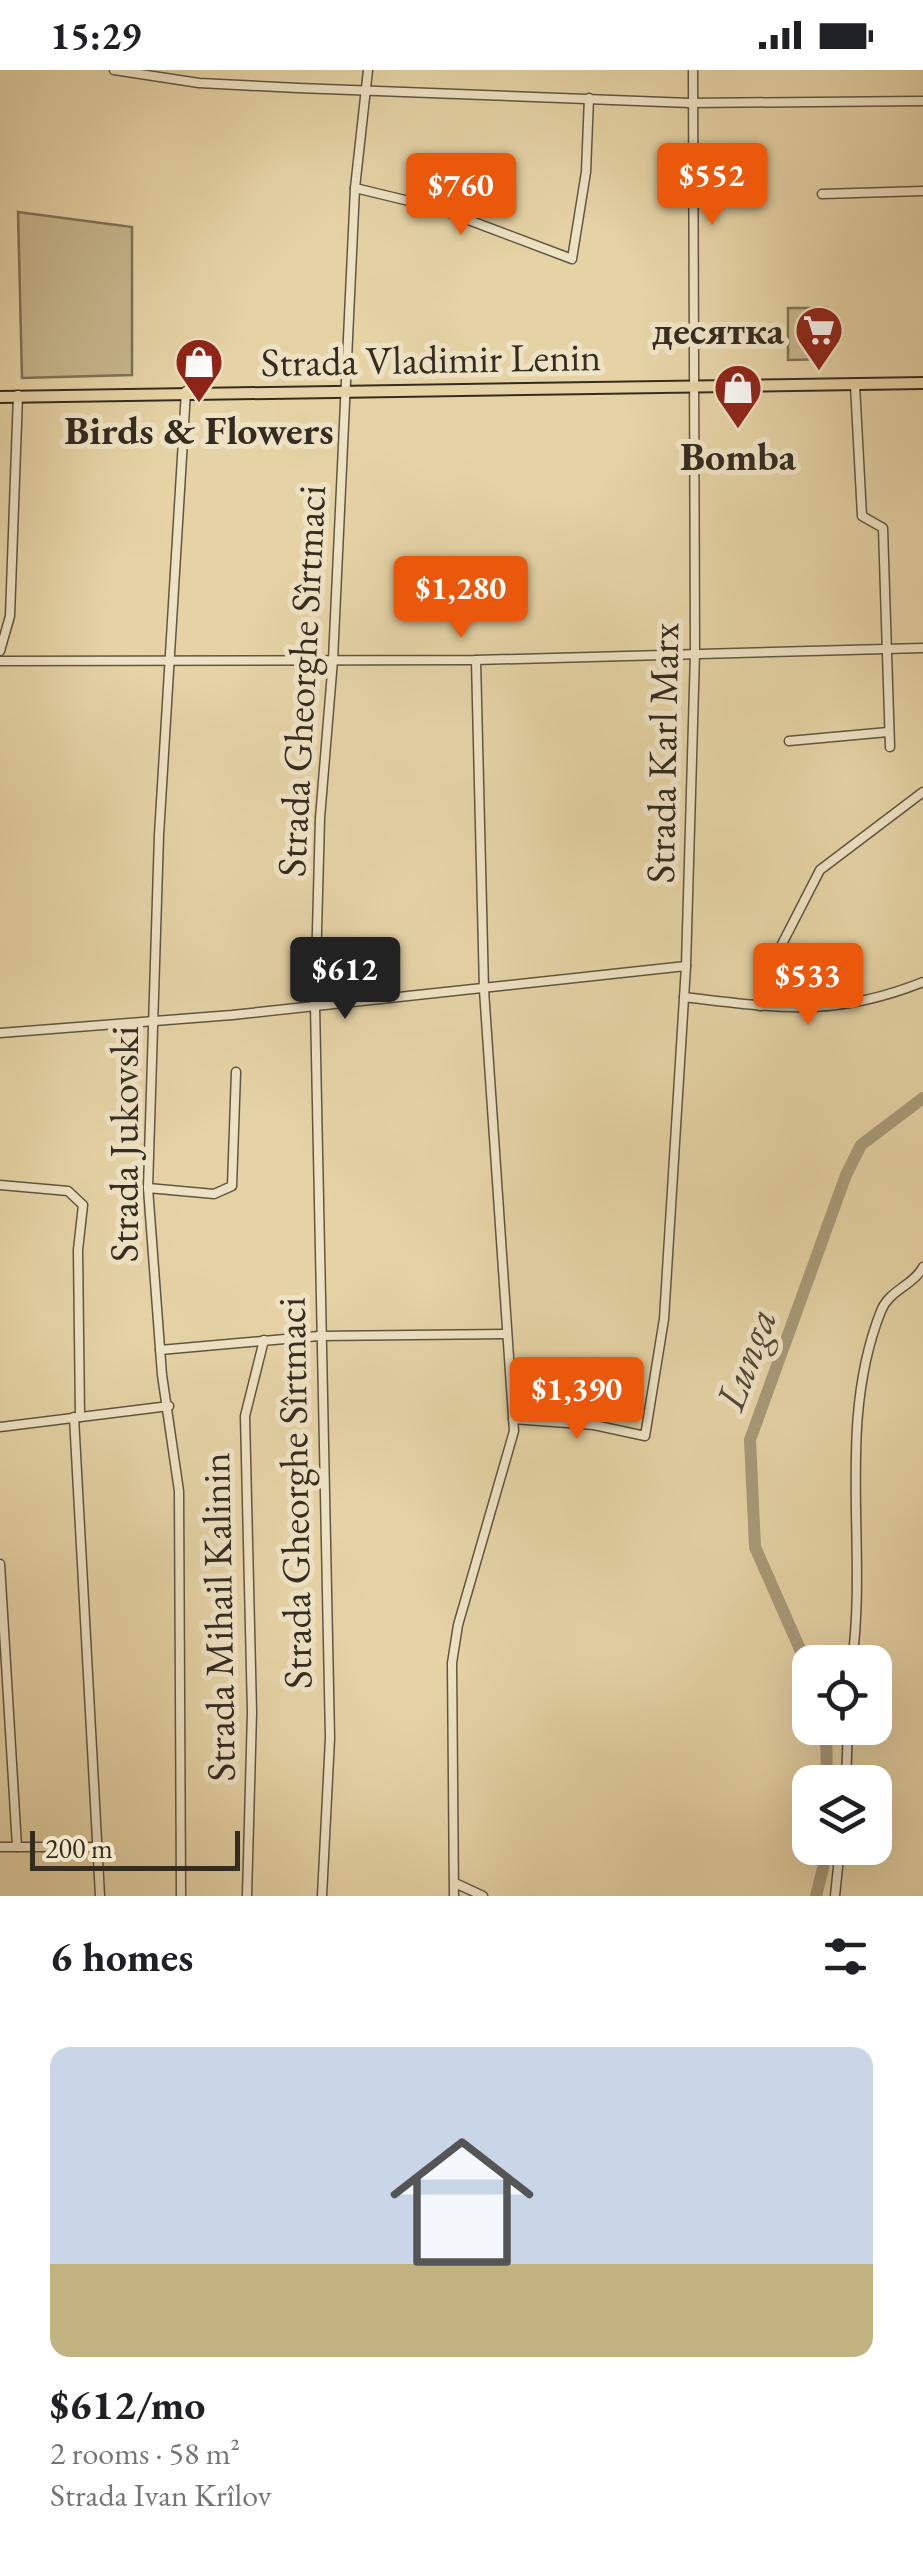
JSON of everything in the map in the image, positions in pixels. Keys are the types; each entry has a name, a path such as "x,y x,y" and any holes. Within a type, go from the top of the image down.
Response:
{"main road":[{"name":"Strada Vladimir Lenin","path":"0,396 923,383"}],"street":[{"path":"114,70 199,83 367,90 690,102 923,101"},
{"path":"199,83 201,70"},
{"name":"Strada Gheorghe Sîrtmaci","path":"322,1896 330,1738 314,1006 320,818 333,660 355,188 368,70"},
{"name":"Strada Karl Marx","path":"513,1418 594,1425 645,1436 664,1319 686,966 696,653 692,70"},
{"path":"355,188 434,207 572,259 579,195 586,172 589,98"},
{"path":"822,194 923,191"},
{"path":"856,385 862,516 882,528 890,748"},
{"name":"Strada Jukovski","path":"181,1896 180,1510 160,1350 148,1188 186,392"},
{"path":"0,651 10,616 18,395"},
{"path":"0,662 476,660 923,648"},
{"path":"454,1896 452,1663 458,1626 512,1447 513,1418 484,990 476,660"},
{"path":"789,741 888,732"},
{"path":"760,1006 781,946 820,870 923,792"},
{"path":"0,1032 484,990 686,966"},
{"path":"684,997 760,1006 841,1008 878,1000 923,982"},
{"path":"148,1188 214,1194 232,1186 236,1072"},
{"path":"0,1185 68,1191 80,1198 77,1417 100,1896"},
{"path":"855,1645 858,1624 854,1452 863,1390 882,1308 923,1268"},
{"path":"160,1350 319,1336 507,1334"},
{"name":"Strada Mihail Kalinin","path":"246,1896 252,1712 245,1416 264,1340"},
{"path":"0,1427 169,1406"},
{"path":"0,1564 16,1847"},
{"path":"0,1847 100,1847"},
{"path":"836,1896 839,1865"},
{"path":"455,1884 483,1896"}],"shaded area":[{"path":"18,212 132,227 132,375 22,378"},
{"path":"788,308 827,308 827,359 788,360"}],"waterway":[{"name":"Lunga","path":"798,1645 755,1547 750,1440 846,1175 861,1145 923,1098"},
{"name":"Lunga","path":"826,1745 827,1765"},
{"name":"Lunga","path":"816,1896 824,1865"}],"place":[{"name":"десятка","path":"819,372"},
{"name":"Birds & Flowers","path":"199,404"},
{"name":"Bomba","path":"738,430"}]}
